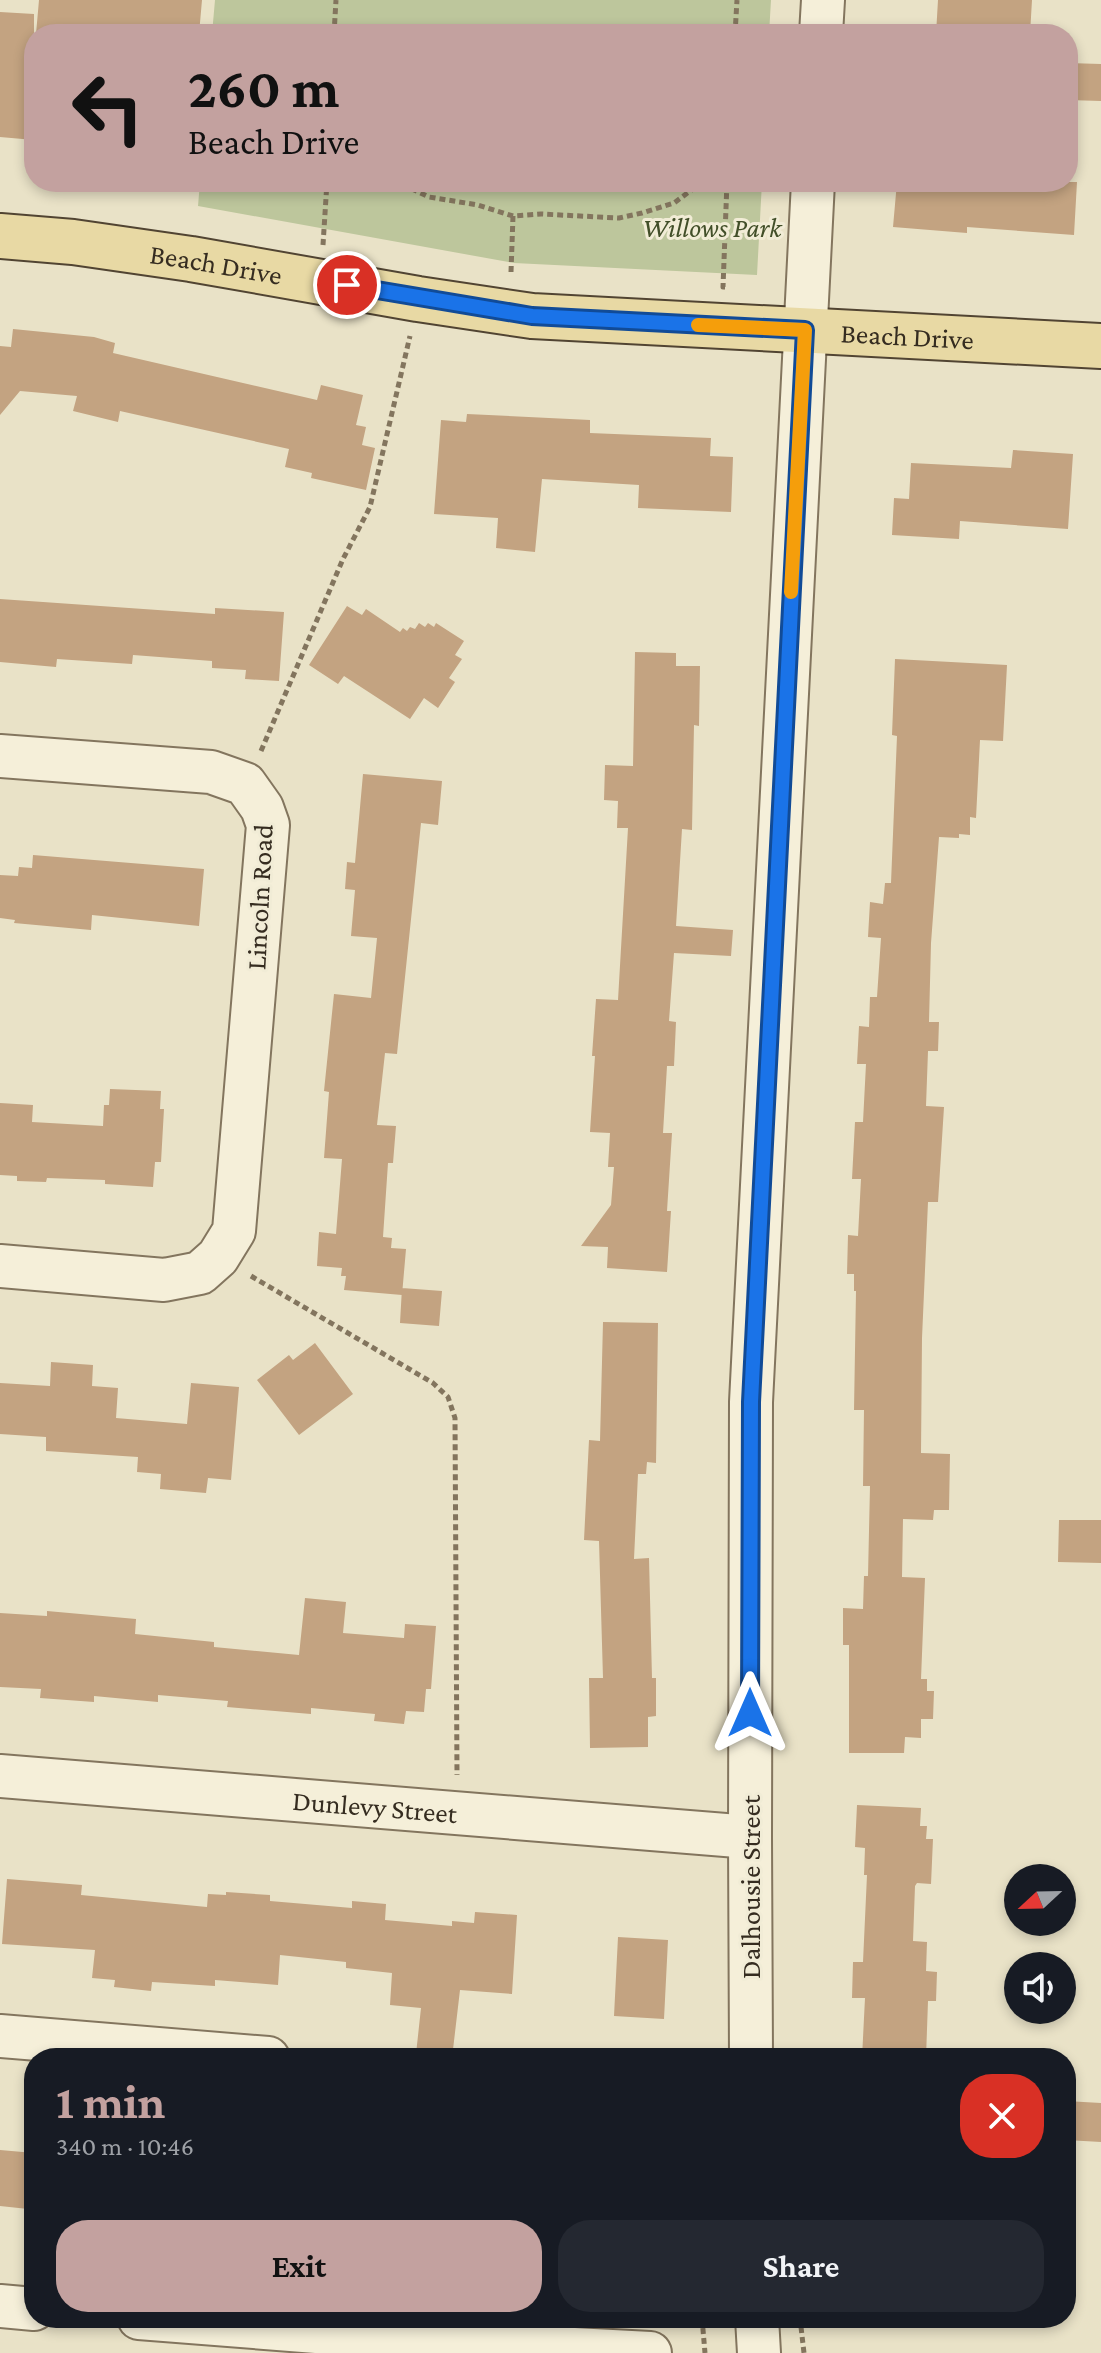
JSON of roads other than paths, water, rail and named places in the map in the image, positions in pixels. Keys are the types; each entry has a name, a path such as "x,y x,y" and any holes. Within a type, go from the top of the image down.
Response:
{"main road":[{"name":"Beach Drive","path":"0,236 73,242 532,316 1101,346"}],"street":[{"path":"822,24 823,0"},
{"name":"Dalhousie Street","path":"751,2048 751,1402 812,192"},
{"name":"Lincoln Road","path":"0,756 211,772 245,784 262,808 268,825 234,1231 218,1257 200,1273 164,1280 0,1266"},
{"name":"Dunlevy Street","path":"0,1776 750,1837"},
{"path":"0,2036 146,2048"},
{"path":"0,2306 24,2308"},
{"path":"168,2328 196,2338 650,2353"},
{"path":"758,2328 759,2353"}],"park label":[{"name":"Willows Park","path":"712,227"}]}
